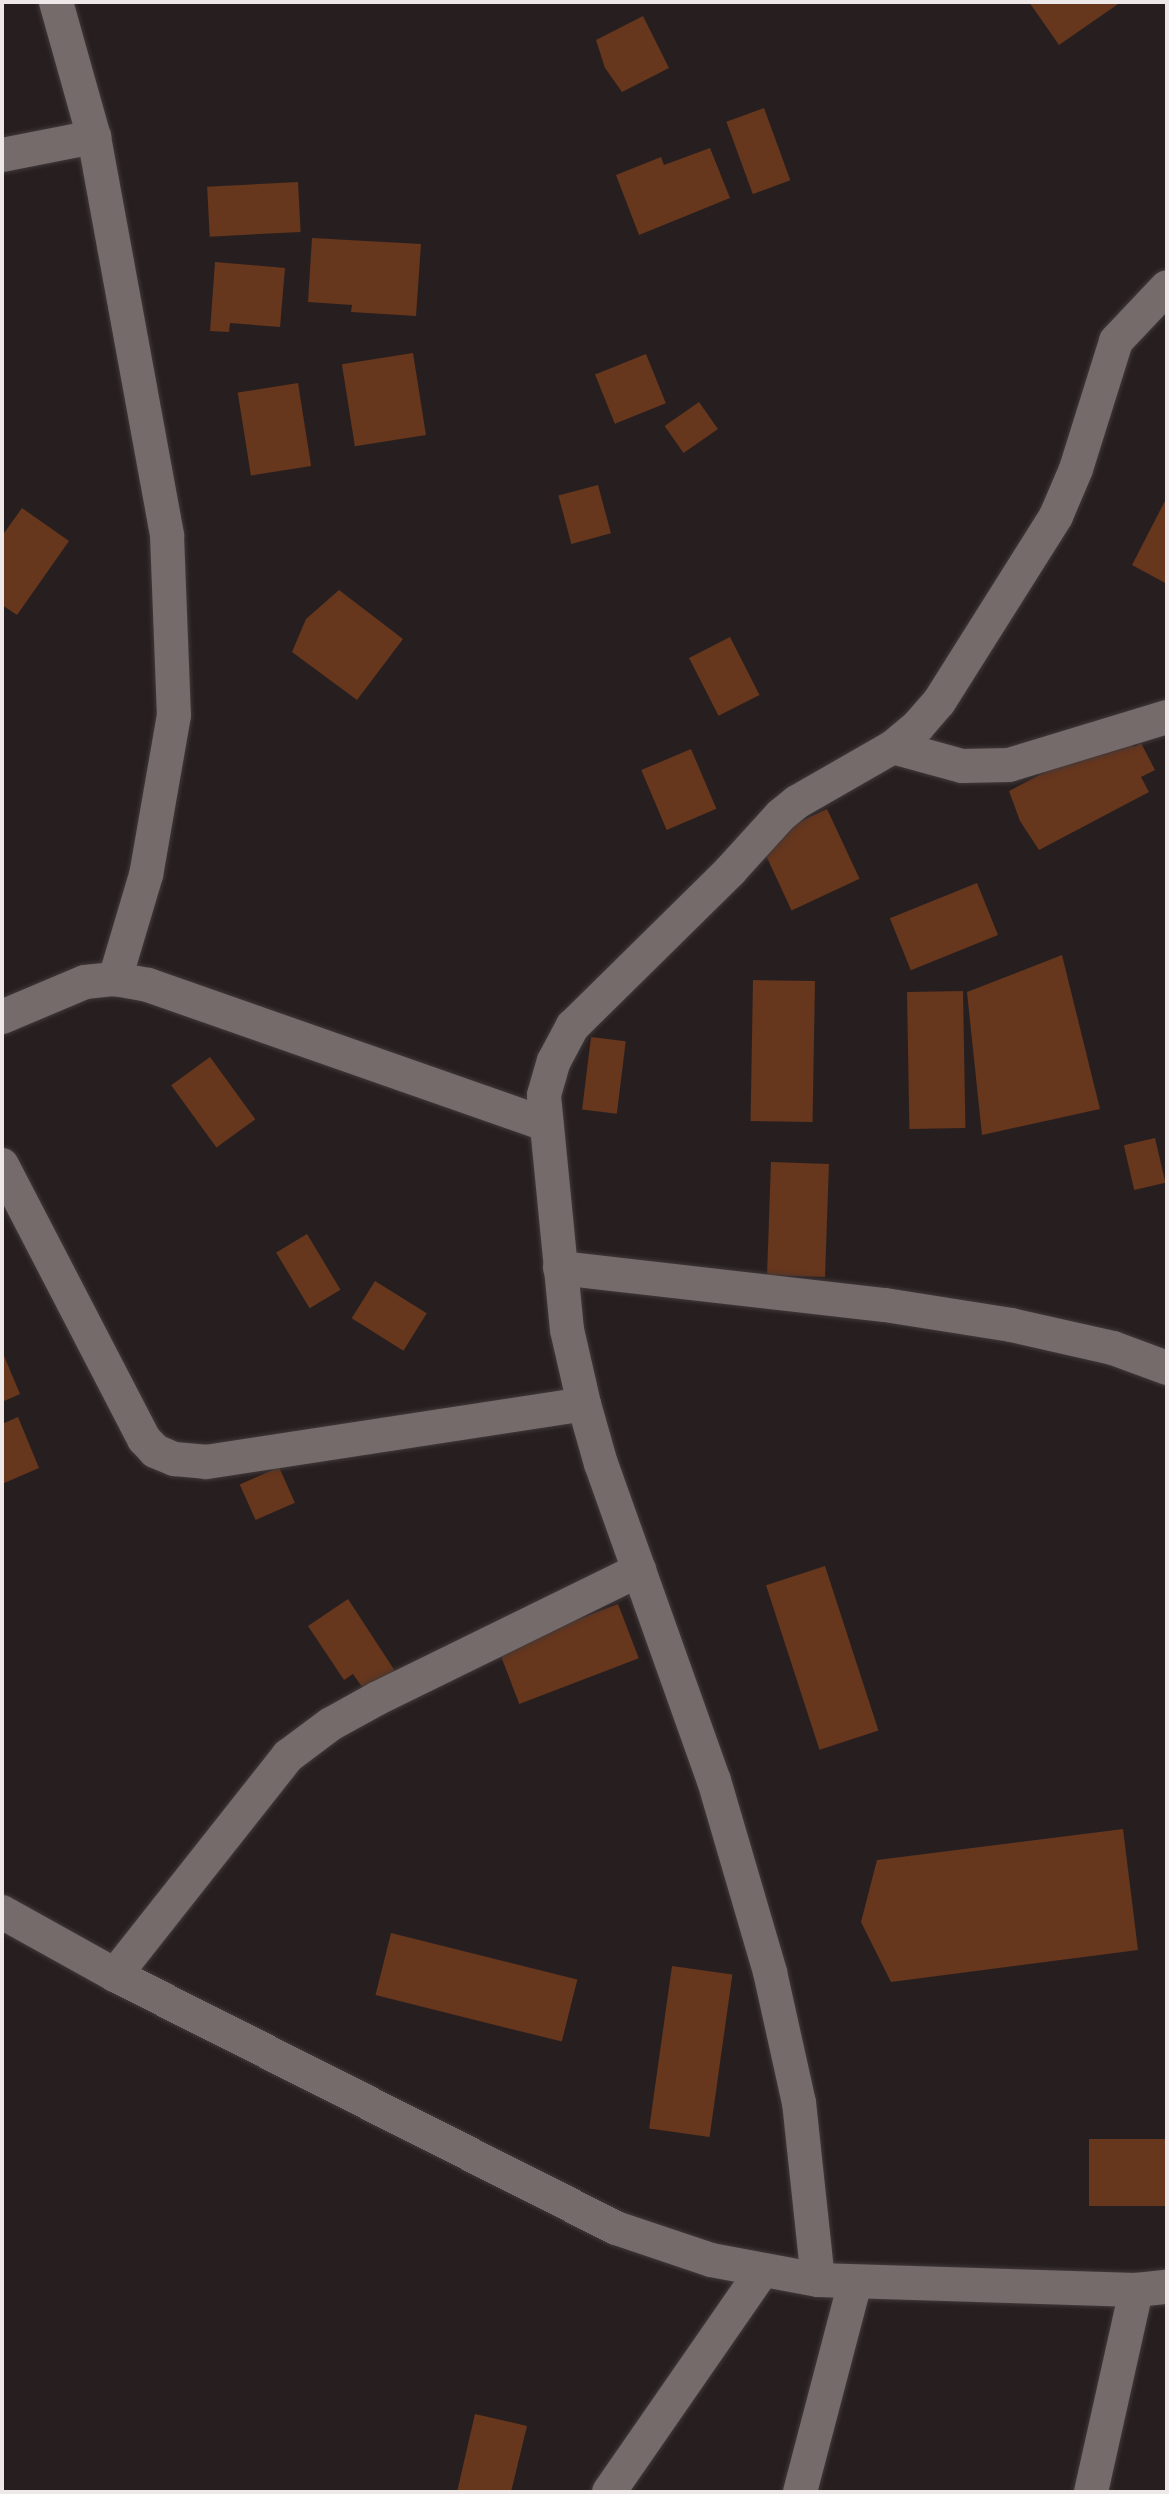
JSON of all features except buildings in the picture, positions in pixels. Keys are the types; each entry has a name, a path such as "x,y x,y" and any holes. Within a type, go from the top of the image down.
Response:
{"street":[{"path":"56,2 94,137 167,535 174,715 146,875 115,979"},
{"path":"2,155 94,137"},
{"path":"818,2280 799,2103 770,1972 714,1781 584,1404 567,1330 544,1095 554,1061 573,1026 730,871 781,815 797,802 893,747 918,726 939,702 1056,516 1076,469 1116,341 1167,287"},
{"path":"893,747 962,766 1009,765 1167,717"},
{"path":"2,1017 85,982 115,979 148,985 545,1124"},
{"path":"2,1165 144,1439 155,1451 174,1459 206,1462 584,1404"},
{"path":"560,1268 885,1305 1011,1325 1113,1348 1167,1368"},
{"path":"115,1975 288,1756 331,1724 378,1698 639,1570"},
{"path":"2,1912 115,1975 616,2228 711,2260 818,2280 1151,2288 1091,2492"},
{"path":"609,2492 762,2271"},
{"path":"800,2492 855,2282"}]}
